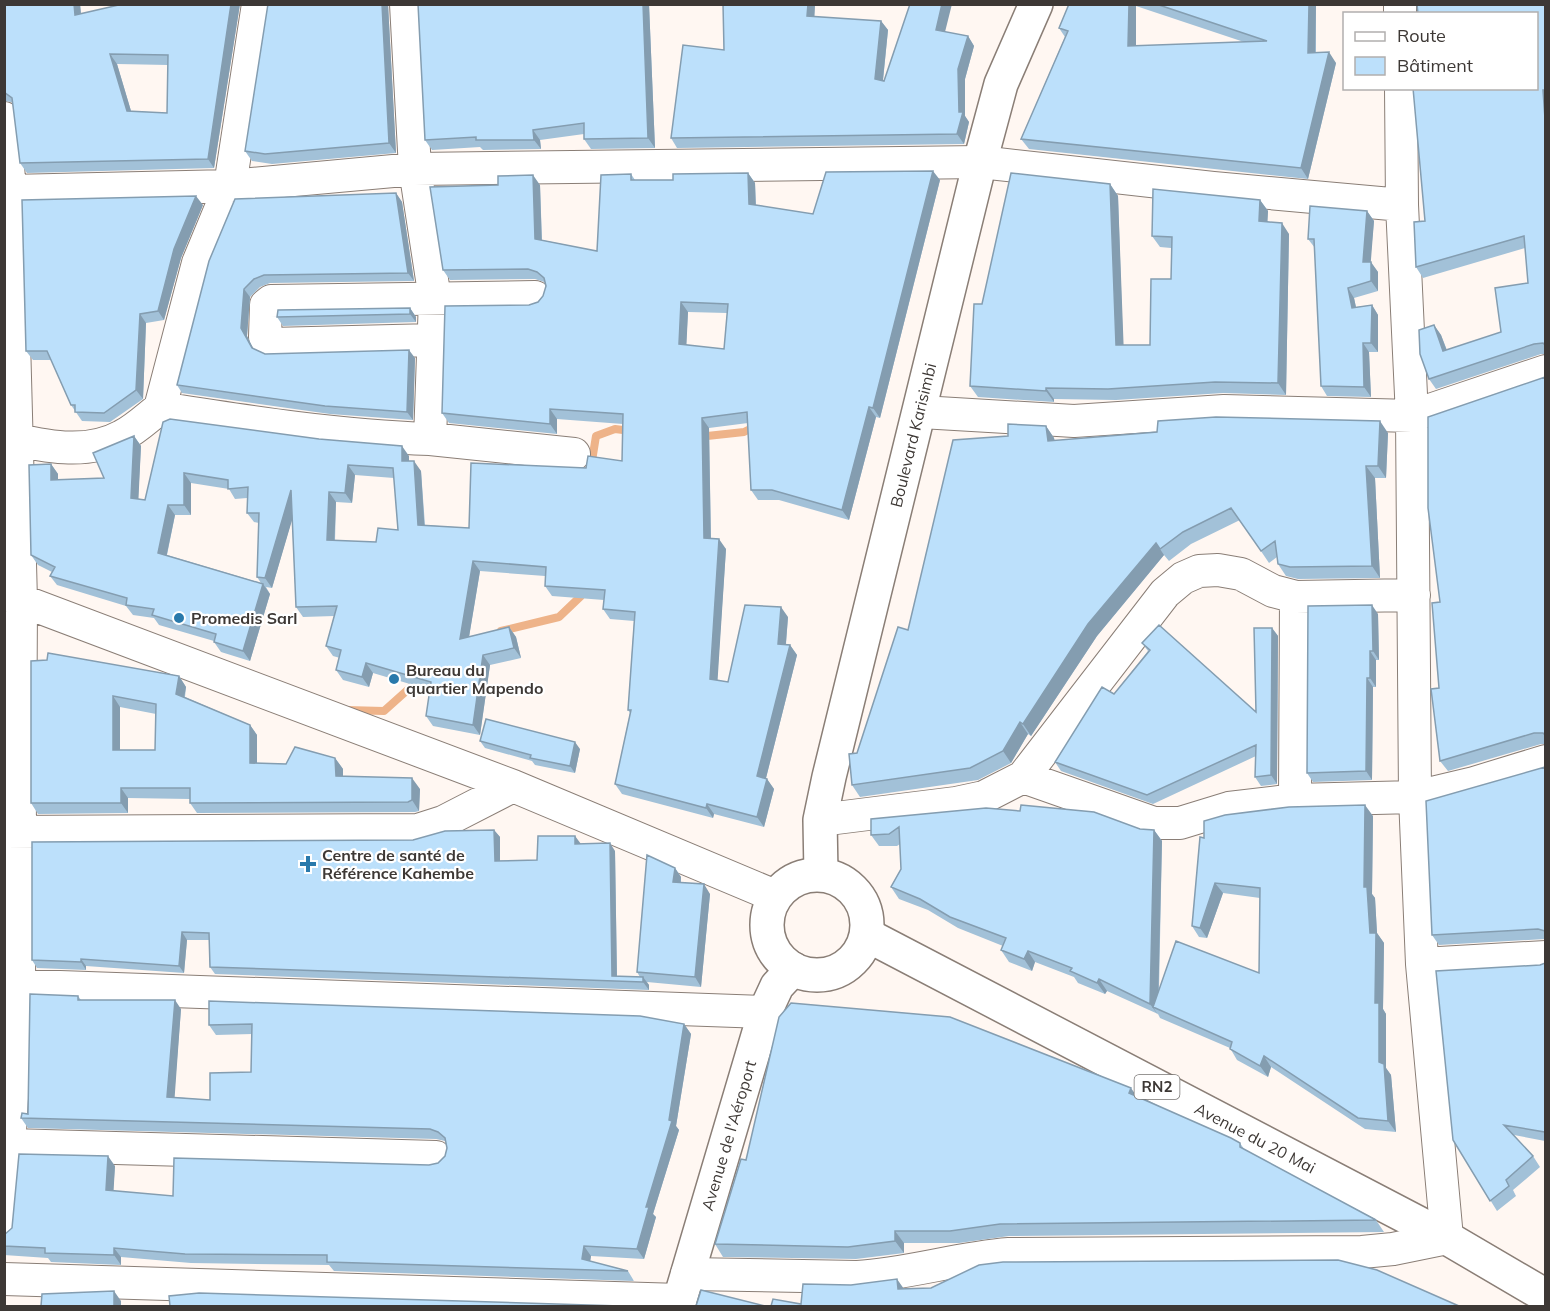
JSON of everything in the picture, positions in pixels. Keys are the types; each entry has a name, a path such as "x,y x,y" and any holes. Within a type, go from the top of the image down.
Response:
{"main road":[{"name":"Boulevard Karisimbi","path":"821,874 820,820 980,162 1002,84 1036,4"},
{"path":"821,874 837,879 857,895 867,918 867,935 855,958 832,973 805,974 793,969 779,958 770,945 766,928 768,911 775,896 795,879 821,874"},
{"name":"Avenue du 20 Mai","path":"867,935 1447,1238 1545,1296"},
{"name":"Avenue de l'Aéroport","path":"682,1293 765,1012 777,986 793,969"}],"street":[{"path":"10,438 52,447 103,444 124,435 159,408 198,263 230,186 258,4"},
{"path":"406,4 415,169 435,299 430,439"},
{"path":"4,1279 433,1299 682,1293 884,1275 1009,1254 1362,1252 1392,1250 1447,1238 1422,964 1415,797 1412,416 1402,205 1401,90"},
{"path":"4,118 10,191 10,438 13,598 10,1145 4,1228"},
{"path":"10,191 230,186 415,169 980,162 1402,205"},
{"path":"434,340 271,344 265,337 266,305 271,301 535,297"},
{"path":"921,412 1074,421 1224,411 1412,416 1545,371"},
{"path":"159,408 292,429 367,437 430,439 574,454"},
{"path":"820,820 956,804 984,798 1023,777 1165,593 1183,578 1199,571 1226,571 1241,574 1273,591 1296,597 1414,595"},
{"path":"1295,800 1296,597"},
{"path":"13,598 513,786 775,896"},
{"path":"1023,777 1154,823 1180,823 1229,808 1295,800 1415,797 1545,761"},
{"path":"13,832 418,830 443,822 513,786"},
{"path":"1422,964 1545,957"},
{"path":"12,985 765,1012"},
{"path":"10,1145 436,1157"}],"building":[{"path":"4,4 74,4 75,15 123,4 231,4 208,159 20,163 12,98 4,92","holes":["110,54 168,55 167,113 127,111"]},
{"path":"268,4 382,4 389,143 265,154 245,151"},
{"path":"418,4 643,4 648,138 584,139 584,123 533,130 534,140 476,140 476,137 425,140"},
{"path":"723,4 808,4 807,16 881,21 875,79 884,81 910,4 942,4 936,30 968,36 958,69 959,112 963,112 957,134 671,138 683,45 724,50"},
{"path":"1069,4 1129,4 1128,46 1267,41 1156,4 1309,4 1308,53 1329,52 1301,168 1021,139 1068,31 1059,28"},
{"path":"1417,4 1545,4 1545,90 1543,90 1545,345 1543,343 1534,344 1429,379 1420,354 1419,330 1434,325 1443,351 1501,332 1495,288 1528,283 1524,236 1416,267 1414,222 1425,221 1413,90 1538,90 1538,12 1418,12"},
{"path":"933,171 873,408 869,407 842,510 772,490 751,490 747,412 702,418 704,538 719,539 710,679 728,682 745,605 781,607 778,644 790,645 757,776 767,779 757,817 707,804 706,808 615,784 631,710 628,710 635,612 603,609 605,590 545,586 546,567 473,561 460,639 509,627 514,648 483,655 473,725 426,716 431,682 366,663 362,677 336,670 341,650 326,646 337,606 296,607 291,490 265,578 257,577 259,513 247,513 248,487 228,489 228,480 184,473 184,505 168,505 158,553 263,584 243,651 214,642 216,634 152,615 154,609 126,605 127,598 50,576 55,567 31,555 29,465 51,464 51,480 104,478 93,453 134,436 131,498 145,500 163,422 170,419 319,439 402,446 402,461 414,461 418,525 469,528 471,463 586,468 588,456 622,461 623,414 550,409 550,424 442,413 445,306 529,305 538,302 546,286 544,278 528,269 443,270 430,187 498,185 498,176 533,175 535,239 597,251 601,175 631,174 631,180 673,180 673,174 748,173 749,204 813,214 826,172","holes":["681,302 728,304 724,349 679,344","348,465 393,468 398,530 378,528 376,542 327,540 329,492 345,493"]},
{"path":"1011,173 1110,184 1116,345 1150,345 1151,279 1171,279 1172,237 1152,236 1153,189 1260,200 1259,221 1282,223 1278,383 1215,382 1108,389 1046,388 1046,391 970,386 974,304 982,304"},
{"path":"396,193 408,273 264,275 254,279 244,289 241,328 252,348 265,354 409,350 407,412 325,406 177,385 209,261 235,199"},
{"path":"196,196 174,249 158,311 140,314 136,390 104,413 75,412 75,405 71,405 47,351 26,351 22,200"},
{"path":"1310,206 1367,211 1363,262 1371,262 1371,281 1348,288 1352,308 1372,305 1371,343 1363,343 1364,387 1321,386 1314,239 1308,239"},
{"path":"410,308 410,314 277,317 278,310"},
{"path":"1545,377 1545,735 1534,733 1440,761 1431,689 1439,688 1432,603 1440,602 1428,508 1428,417"},
{"path":"1216,417 1380,421 1378,466 1366,466 1372,566 1290,567 1278,564 1275,541 1261,551 1231,508 1183,532 1160,549 1156,543 1088,624 1023,724 1020,722 1003,751 970,768 852,785 849,754 857,753 898,627 908,630 953,440 1008,436 1008,424 1046,426 1048,441 1157,432 1158,421"},
{"path":"1372,605 1373,651 1370,651 1370,678 1367,678 1366,771 1307,773 1308,606"},
{"path":"1159,625 1256,712 1254,628 1272,628 1271,775 1255,777 1256,745 1147,795 1055,762 1102,687 1114,694 1150,650 1142,643"},
{"path":"48,653 179,676 176,694 250,725 250,763 286,764 295,747 335,758 336,776 412,778 412,800 408,802 190,803 190,788 121,788 121,803 31,803 31,661 47,660","holes":["113,696 156,704 155,750 113,750"]},
{"path":"486,719 575,742 570,766 530,758 531,755 480,741"},
{"path":"1545,767 1545,931 1538,929 1432,935 1426,801"},
{"path":"1021,805 1094,812 1140,829 1154,830 1150,1004 1099,979 1097,983 1070,971 1072,968 1028,951 1024,959 1001,950 1006,938 950,917 920,899 891,887 901,869 899,827 889,834 871,835 871,819 986,808 1020,811"},
{"path":"1365,805 1364,887 1367,887 1370,933 1376,933 1375,1003 1379,1003 1379,1062 1384,1064 1388,1121 1358,1118 1264,1056 1260,1066 1230,1049 1232,1042 1153,1007 1176,941 1259,973 1260,888 1215,883 1200,928 1192,926 1200,837 1204,838 1204,821 1225,815 1289,807"},
{"path":"494,830 495,861 537,860 538,836 575,836 575,844 610,843 612,976 643,977 643,982 210,967 209,933 182,932 179,966 81,959 81,962 32,960 32,842 413,840 445,831"},
{"path":"647,855 675,868 673,882 704,884 695,977 637,972"},
{"path":"1545,963 1545,1132 1504,1125 1533,1156 1506,1180 1509,1186 1490,1201 1453,1140 1436,971"},
{"path":"30,994 78,996 78,1000 175,1000 167,1097 210,1100 210,1073 251,1072 252,1024 209,1025 209,1001 640,1016 684,1024 669,1120 672,1121 646,1207 649,1207 637,1249 584,1246 582,1259 628,1271 327,1262 327,1255 185,1254 114,1248 114,1255 45,1253 45,1248 4,1246 4,1235 12,1228 19,1154 108,1156 106,1190 173,1196 174,1158 429,1165 438,1163 445,1156 447,1148 445,1138 430,1129 21,1118 22,1113 28,1114"},
{"path":"791,1003 950,1017 1131,1088 1129,1093 1231,1138 1240,1143 1240,1147 1376,1220 1000,1224 950,1231 895,1231 895,1241 848,1247 715,1244 741,1159 746,1160 779,1017"},
{"path":"1338,1260 1377,1270 1459,1306 771,1306 773,1299 801,1304 803,1284 851,1285 897,1279 898,1289 931,1288 979,1265 1003,1262"},
{"path":"701,1290 765,1306 696,1306"},
{"path":"114,1291 114,1306 41,1306 42,1294"},
{"path":"199,1293 621,1306 170,1306 169,1296"}],"waterway":[{"path":"698,437 744,432 758,425"},
{"path":"591,467 596,436 615,429 631,431"},
{"path":"501,631 559,617 581,596 581,590"},
{"path":"346,710 384,711 422,677"}],"place":[{"name":"Promedis Sarl","path":"179,618"},
{"name":"Bureau du quartier Mapendo","path":"394,679"},
{"name":"Centre de santé de Référence Kahembe","path":"308,864"}]}
